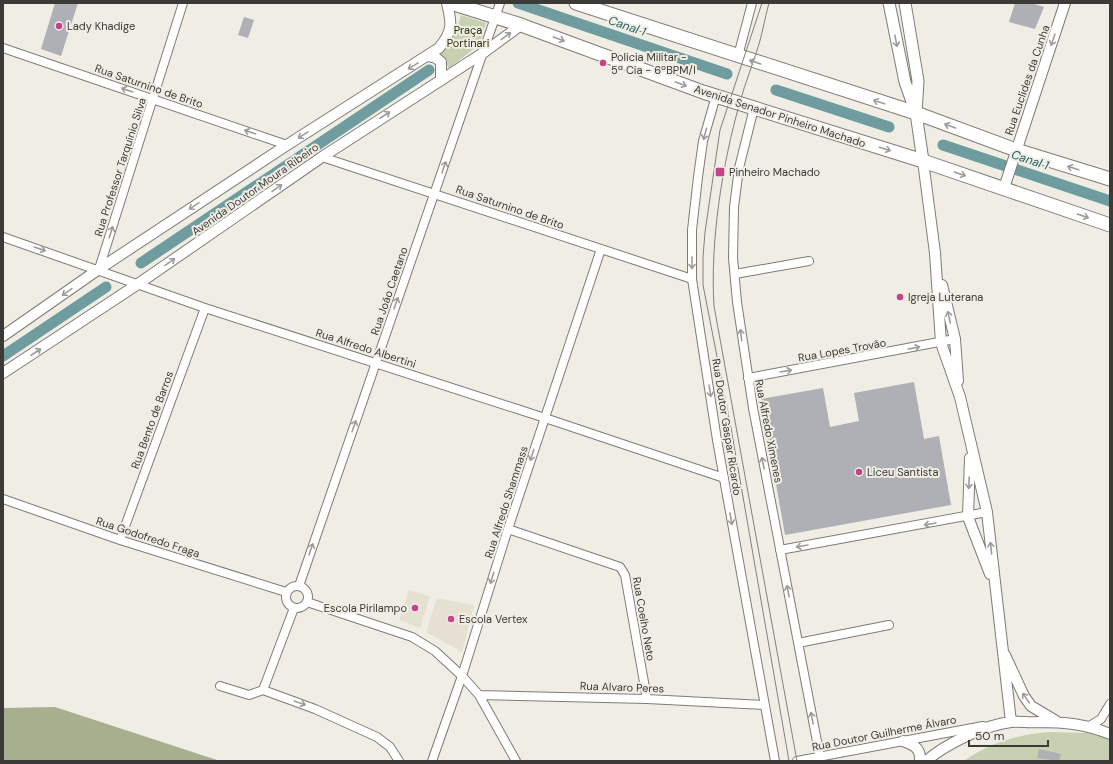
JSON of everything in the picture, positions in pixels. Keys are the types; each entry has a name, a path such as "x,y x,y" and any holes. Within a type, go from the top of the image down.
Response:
{"main road":[{"name":"Avenida Senador Pinheiro Machado","path":"451,3 496,15 716,96 1005,186 1110,225"},
{"path":"576,3 916,114 1016,150 1110,179"},
{"path":"889,3 905,82 916,114 923,161"},
{"path":"905,3 918,81 916,114"}],"street":[{"name":"Rua Professor Tarquínio Silva","path":"102,270 183,3"},
{"name":"Avenida Doutor Moura Ribeiro","path":"3,336 287,145 428,56 447,38 451,28 447,3"},
{"name":"Rua João Caetano","path":"299,586 500,3"},
{"path":"738,56 752,3"},
{"name":"Rua Euclides da Cunha","path":"1005,186 1065,3"},
{"name":"Avenida Doutor Moura Ribeiro","path":"3,373 322,157 483,53 521,25"},
{"name":"Rua Saturnino de Brito","path":"3,48 287,145"},
{"path":"428,56 436,58 441,62 441,79"},
{"name":"Rua Doutor Gaspar Ricardo","path":"716,96 703,141 698,177 692,230 692,279 724,478 775,761"},
{"name":"Rua Alfredo Ximenes","path":"754,108 739,168 734,207 733,226 737,302 748,378 820,757"},
{"name":"Rua Saturnino de Brito","path":"322,157 692,279"},
{"path":"923,161 935,253 941,343 960,397 987,512 1010,722"},
{"name":"Rua Alfredo Albertini","path":"3,237 102,270 205,308 545,418 724,478"},
{"name":"Rua Alfredo Shammass","path":"432,761 462,676 508,529 601,249"},
{"path":"935,253 955,339 960,397"},
{"path":"735,274 809,261"},
{"name":"Rua Bento de Barros","path":"120,540 205,308"},
{"name":"Rua Lopes Trovão","path":"748,378 941,343 955,339"},
{"path":"971,444 968,517 995,587"},
{"name":"Rua Godofredo Fraga","path":"3,499 120,540 286,592"},
{"path":"780,550 968,517 987,512"},
{"name":"Rua Coelho Neto","path":"508,529 620,567 625,575 647,699"},
{"path":"299,586 306,592 307,602 302,607 294,608 287,602 286,592 291,587 299,586"},
{"path":"307,602 412,637 435,651 462,676 479,695 516,761"},
{"path":"263,690 294,608"},
{"path":"798,643 889,625"},
{"path":"1001,648 1024,696 1032,706 1056,722"},
{"path":"220,686 249,695 263,690 315,709 377,737 390,747 399,761"},
{"name":"Rua Alvaro Peres","path":"479,695 647,699 765,705"},
{"path":"1088,727 1101,718 1110,704"},
{"path":"926,761 941,748 951,743 999,724 1010,722 1056,722 1088,727 1110,734"},
{"name":"Rua Doutor Guilherme Álvaro","path":"797,761 999,724"},
{"path":"903,741 915,745 919,750 920,761"}],"shaded area":[{"name":"Escola Pirilampo","path":"409,590 430,596 420,628 399,620"},
{"name":"Escola Vertex","path":"437,598 474,605 462,652 426,632"}],"green space":[{"name":"Praça Portinari","path":"461,15 486,23 479,45 449,68 440,55 455,35"},
{"path":"55,707 221,761 3,761 3,708"},
{"path":"1047,732 1088,733 1110,740 1110,761 964,761 983,749 1004,741 1025,735"}],"building":[{"name":"Lady Khadige","path":"55,3 78,3 61,56 41,49"},
{"path":"1015,3 1031,3 1044,7 1035,29 1009,22"},
{"path":"244,17 254,20 248,38 238,35"},
{"name":"Liceu Santista","path":"914,382 924,439 939,436 951,505 785,535 761,399 823,388 830,427 859,421 854,393"},
{"path":"1039,749 1061,754 1059,761 1037,758"}],"waterway":[{"name":"Canal 1","path":"518,3 727,74"},
{"path":"141,263 429,70"},
{"name":"Canal 1","path":"776,90 889,127"},
{"name":"Canal 1","path":"943,145 1110,201"},
{"path":"3,356 106,287"}],"tram line":[{"path":"762,3 720,130 705,232 703,285 731,428 789,761"},
{"path":"769,3 759,44 742,95 728,151 719,204 713,281 714,306 797,761"}],"place":[{"name":"Lady Khadige","path":"59,26"},
{"name":"Policia Militar - 5ª Cia - 6ºBPM/I","path":"603,63"},
{"name":"Pinheiro Machado","path":"720,172"},
{"name":"Igreja Luterana","path":"900,297"},
{"name":"Liceu Santista","path":"859,472"},
{"name":"Escola Pirilampo","path":"415,608"},
{"name":"Escola Vertex","path":"451,619"}]}
